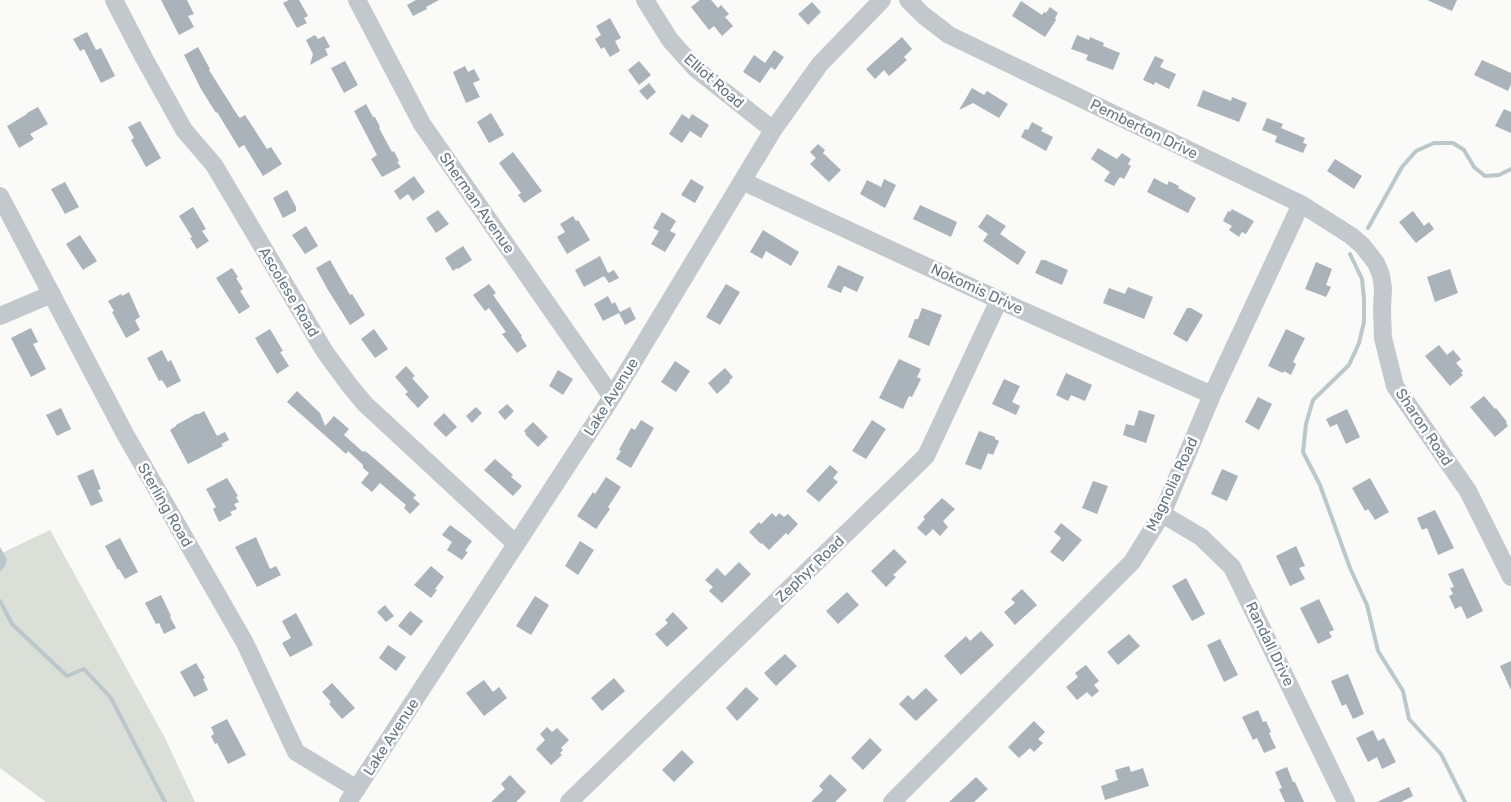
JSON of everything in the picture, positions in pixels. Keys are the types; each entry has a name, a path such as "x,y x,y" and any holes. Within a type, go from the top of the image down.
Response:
{"street":[{"name":"Ascolese Road","path":"114,0 184,130 214,165 337,370 365,404 516,544"},
{"name":"Sherman Avenue","path":"357,0 422,124 612,397"},
{"name":"Elliot Road","path":"645,0 670,40 696,69 773,130"},
{"name":"Lake Avenue","path":"352,796 612,397 773,130 820,64 882,0"},
{"name":"Pemberton Drive","path":"908,0 923,15 949,35 1300,204 1350,235 1362,245 1376,264"},
{"name":"Nokomis Drive","path":"742,181 999,300 1212,395"},
{"name":"Sterling Road","path":"0,196 125,434 245,643 296,752 352,796"},
{"name":"Magnolia Road","path":"892,802 1132,562 1162,514 1212,395 1300,204"},
{"name":"Sharon Road","path":"1376,264 1381,275 1383,288 1383,338 1395,386 1468,491 1511,577"},
{"path":"0,316 52,294"},
{"name":"Zephyr Road","path":"570,802 926,456 999,300"},
{"name":"Randall Drive","path":"1162,514 1201,537 1232,567 1346,802"}],"shaded area":[{"path":"50,530 164,736 195,802 46,802 0,768 0,554"},
{"path":"0,547 7,559 5,566 0,572"}],"building":[{"path":"161,0 187,0 194,14 188,16 194,27 179,35"},
{"path":"289,0 299,0 308,16 304,18 307,23 297,28 283,3"},
{"path":"416,0 439,0 413,16 407,5"},
{"path":"700,0 711,0 718,8 721,5 729,14 725,17 733,26 722,36 714,26 709,30 691,7"},
{"path":"1427,0 1457,0 1452,11"},
{"path":"1021,1 1042,15 1050,7 1058,13 1055,18 1056,20 1045,37 1012,16"},
{"path":"812,2 821,12 808,25 798,14"},
{"path":"610,18 621,38 615,41 620,51 610,57 604,47 601,49 595,39 601,35 596,26"},
{"path":"87,32 96,50 101,48 115,76 101,83 84,49 80,51 73,39"},
{"path":"315,35 318,39 324,36 330,47 325,49 328,55 310,65 313,54 306,40"},
{"path":"1077,35 1089,40 1090,37 1104,43 1103,46 1120,53 1113,70 1086,60 1088,55 1071,49"},
{"path":"902,37 912,49 904,57 907,60 889,76 884,70 875,79 866,69"},
{"path":"198,47 209,70 238,116 240,118 245,115 267,149 271,147 282,164 263,176 244,145 239,148 201,89 184,55"},
{"path":"774,50 784,57 775,70 771,67 760,83 743,72 754,55 765,63"},
{"path":"1155,56 1164,60 1160,67 1176,74 1169,89 1155,82 1154,85 1143,80"},
{"path":"1482,60 1511,73 1511,84 1508,91 1474,75"},
{"path":"345,61 358,85 344,93 331,68"},
{"path":"639,61 651,75 639,85 628,70"},
{"path":"465,66 468,72 474,69 480,80 473,83 480,97 466,103 453,72"},
{"path":"649,83 656,92 647,100 639,91"},
{"path":"972,88 984,95 987,91 1008,104 999,118 973,103 959,110"},
{"path":"1203,90 1231,101 1232,97 1247,103 1239,122 1197,106"},
{"path":"366,104 373,117 375,117 392,152 394,151 399,161 397,162 401,167 382,177 371,159 377,155 354,111"},
{"path":"38,107 48,124 30,134 34,139 19,148 7,126"},
{"path":"1504,109 1511,112 1511,133 1495,126"},
{"path":"491,113 504,135 489,143 477,122"},
{"path":"682,114 689,119 692,114 709,125 701,138 690,131 682,143 669,134"},
{"path":"1267,118 1283,124 1281,128 1305,138 1303,143 1307,144 1303,153 1275,142 1277,136 1262,130"},
{"path":"140,121 161,158 146,167 131,140 134,138 128,127"},
{"path":"1032,122 1043,128 1041,131 1053,137 1046,151 1021,137 1025,129 1028,130"},
{"path":"818,144 825,150 823,153 841,170 829,182 810,164 816,158 810,152"},
{"path":"1098,148 1117,159 1122,153 1131,159 1128,164 1131,166 1124,179 1120,177 1114,186 1104,181 1110,172 1091,159"},
{"path":"513,152 542,191 524,203 518,195 521,193 499,163"},
{"path":"1335,159 1362,176 1354,189 1327,171"},
{"path":"414,176 425,192 413,201 408,194 400,200 394,191"},
{"path":"1154,178 1167,185 1169,181 1196,198 1188,213 1147,192"},
{"path":"691,179 704,187 695,203 681,195"},
{"path":"884,179 896,185 885,208 860,194 867,180 881,187"},
{"path":"65,182 79,207 65,214 51,189"},
{"path":"287,190 296,207 296,211 283,218 273,198"},
{"path":"920,205 957,222 951,237 913,219"},
{"path":"193,207 206,229 202,231 209,241 197,249 179,216"},
{"path":"1232,209 1254,221 1246,234 1242,232 1239,237 1229,230 1232,226 1223,221 1228,211 1230,212"},
{"path":"438,210 449,224 436,233 426,218"},
{"path":"1413,211 1424,226 1429,222 1434,229 1416,243 1399,222"},
{"path":"662,212 676,221 670,231 676,234 665,252 651,244 659,231 653,228"},
{"path":"987,214 1006,226 1000,234 1026,252 1018,265 983,241 988,234 978,227"},
{"path":"573,216 576,221 578,220 590,240 567,254 557,237 565,232 560,224"},
{"path":"306,226 318,246 305,254 292,235"},
{"path":"763,230 799,252 791,266 766,251 762,259 750,252"},
{"path":"80,235 97,261 83,270 66,244"},
{"path":"463,246 472,260 453,271 445,258"},
{"path":"600,256 608,273 614,270 619,278 609,283 604,276 584,287 575,270"},
{"path":"330,260 350,295 352,294 365,315 350,325 316,268"},
{"path":"1041,260 1068,270 1062,285 1035,273"},
{"path":"1316,262 1332,269 1326,285 1331,287 1326,297 1305,289"},
{"path":"838,265 864,277 857,292 844,286 841,293 827,287"},
{"path":"232,268 243,289 240,291 250,307 239,314 216,278"},
{"path":"1450,269 1458,293 1435,302 1427,277"},
{"path":"489,284 496,293 493,295 527,346 517,353 502,334 506,332 489,308 485,311 473,295"},
{"path":"726,284 740,292 720,325 706,317"},
{"path":"1128,287 1153,297 1144,319 1103,303 1109,288 1125,294"},
{"path":"129,292 140,317 135,320 140,330 126,338 108,301"},
{"path":"608,296 612,304 615,302 620,312 630,307 636,319 625,325 619,313 603,321 594,304"},
{"path":"922,308 942,315 929,346 908,337 915,319 918,319"},
{"path":"1187,308 1191,308 1203,315 1187,342 1173,334"},
{"path":"31,328 38,342 33,344 46,369 31,377 11,338"},
{"path":"270,329 283,351 280,352 289,366 277,374 255,338"},
{"path":"374,329 388,349 375,358 361,339"},
{"path":"1286,329 1305,338 1293,362 1296,364 1291,375 1268,366"},
{"path":"1439,345 1447,355 1453,350 1461,359 1456,363 1463,371 1461,373 1463,375 1450,386 1425,356"},
{"path":"162,350 168,362 171,360 181,381 167,388 162,380 159,381 147,358"},
{"path":"899,359 921,369 917,377 921,379 912,397 909,396 903,409 879,398"},
{"path":"675,361 690,371 676,392 661,382"},
{"path":"406,366 415,376 412,378 429,397 418,408 405,394 408,392 395,377"},
{"path":"725,368 733,377 717,394 708,383"},
{"path":"558,370 573,379 563,395 549,386"},
{"path":"1066,373 1092,385 1085,401 1071,395 1068,401 1056,395"},
{"path":"1004,379 1020,386 1012,402 1020,406 1016,415 992,404"},
{"path":"297,391 320,413 325,426 334,416 349,429 344,435 416,495 413,498 420,504 410,514 404,508 406,505 380,483 372,492 361,483 369,473 363,468 363,465 348,451 346,454 287,402"},
{"path":"1484,396 1507,422 1508,426 1495,437 1470,407"},
{"path":"1258,397 1272,404 1259,430 1245,422"},
{"path":"507,404 514,411 505,420 498,412"},
{"path":"476,407 482,413 472,423 466,416"},
{"path":"61,408 71,429 57,436 46,415"},
{"path":"1347,409 1360,437 1346,444 1337,424 1330,427 1326,419"},
{"path":"1139,410 1155,415 1146,443 1123,435 1126,424 1134,426"},
{"path":"204,411 217,436 225,432 229,440 221,444 223,446 188,464 170,430"},
{"path":"444,413 457,427 446,437 433,424"},
{"path":"641,420 654,428 631,468 616,459 631,428 635,430"},
{"path":"872,420 886,429 866,459 852,451"},
{"path":"533,422 548,437 538,447 524,431"},
{"path":"979,431 995,437 999,441 993,455 988,453 981,470 965,464"},
{"path":"495,459 522,486 513,496 484,470"},
{"path":"830,465 838,472 833,478 838,482 819,502 806,491"},
{"path":"93,469 101,489 98,490 103,501 91,506 77,476"},
{"path":"1222,469 1238,476 1227,501 1211,494"},
{"path":"606,477 621,487 608,507 610,509 596,529 577,516"},
{"path":"227,478 238,496 236,497 239,502 234,504 237,509 230,512 232,515 219,522 213,509 216,507 206,489"},
{"path":"1370,478 1389,512 1375,520 1368,509 1365,511 1352,488"},
{"path":"1093,481 1108,486 1097,514 1082,508"},
{"path":"942,498 955,509 943,521 948,527 940,536 933,529 926,536 917,528 925,519 923,517"},
{"path":"1435,510 1454,548 1438,555 1427,528 1422,530 1417,518"},
{"path":"772,513 776,517 779,513 784,517 788,514 798,524 788,535 786,533 769,550 749,532"},
{"path":"1061,523 1082,540 1063,562 1050,552 1061,538 1054,532"},
{"path":"450,525 472,541 465,551 468,552 462,560 447,550 452,542 442,535"},
{"path":"256,537 270,569 276,566 281,575 257,587 235,547"},
{"path":"120,538 138,572 125,579 105,546"},
{"path":"580,541 594,550 578,575 565,566"},
{"path":"1296,546 1305,566 1299,568 1305,579 1290,586 1276,556"},
{"path":"894,549 907,562 893,575 896,577 886,587 871,571"},
{"path":"739,562 751,574 722,603 709,591 713,587 705,580 717,568 725,576"},
{"path":"431,566 444,577 431,598 414,585"},
{"path":"1463,568 1483,611 1467,619 1461,606 1455,609 1449,596 1453,594 1450,588 1454,587 1448,574"},
{"path":"1186,578 1205,614 1192,621 1172,586"},
{"path":"1022,589 1037,605 1015,625 1004,612 1015,603 1011,599"},
{"path":"847,592 859,605 838,624 826,611"},
{"path":"161,595 176,628 164,634 159,623 156,624 145,603"},
{"path":"535,596 549,605 531,635 516,626"},
{"path":"1319,599 1334,630 1329,632 1332,637 1318,644 1300,608"},
{"path":"385,605 394,616 386,622 377,612"},
{"path":"410,611 423,621 411,636 398,626"},
{"path":"673,612 688,628 667,647 655,634 668,623 665,620"},
{"path":"296,613 313,645 290,657 282,643 291,638 282,621"},
{"path":"981,631 994,645 961,675 944,656 966,636 970,641"},
{"path":"1129,634 1140,646 1118,665 1107,652"},
{"path":"1220,639 1238,675 1224,682 1207,645"},
{"path":"388,645 406,657 396,671 379,658"},
{"path":"785,654 797,666 776,686 764,673"},
{"path":"1511,661 1511,690 1500,666"},
{"path":"196,663 205,678 203,679 208,690 194,697 180,672"},
{"path":"1086,665 1099,681 1094,685 1099,691 1092,697 1087,692 1077,700 1066,687 1078,677 1075,673"},
{"path":"1348,674 1364,714 1353,719 1346,704 1342,706 1331,681"},
{"path":"614,678 625,691 602,711 591,698"},
{"path":"484,680 493,692 499,687 507,698 484,716 466,693"},
{"path":"332,683 355,708 342,719 329,704 331,702 322,692"},
{"path":"746,687 759,699 737,721 726,708"},
{"path":"926,688 938,700 916,721 899,704 908,695 913,700"},
{"path":"1258,710 1263,722 1266,721 1276,748 1264,753 1257,738 1253,740 1242,717"},
{"path":"227,719 246,755 228,764 211,736 214,734 211,727"},
{"path":"1034,721 1045,732 1038,739 1043,743 1034,752 1030,748 1019,758 1008,747"},
{"path":"547,727 552,732 557,728 569,740 561,748 563,750 560,753 562,755 551,765 536,749 545,740 540,734"},
{"path":"1373,730 1378,741 1384,738 1396,762 1382,769 1377,757 1368,762 1356,738"},
{"path":"870,738 882,750 863,770 851,758"},
{"path":"682,750 694,762 674,782 662,770"},
{"path":"1129,766 1131,772 1143,768 1149,786 1105,800 1101,786 1118,780 1115,770"},
{"path":"1287,767 1304,802 1285,802 1279,789 1282,788 1275,772"},
{"path":"830,774 847,790 835,802 811,802 823,790 819,786"},
{"path":"510,775 526,792 516,802 491,802 505,789 501,784"},
{"path":"976,777 988,789 974,802 949,802"},
{"path":"1409,787 1413,796 1401,802 1377,802"}],"waterway":[{"path":"1368,228 1402,167 1416,151 1434,143 1453,143 1464,150 1474,167 1485,176 1499,175 1511,169"},
{"path":"1350,254 1362,279 1364,322 1359,343 1349,365 1313,400 1306,424 1303,452 1320,485 1350,568 1367,605 1378,651 1403,691 1409,719 1441,754 1465,802"},
{"path":"0,601 12,624 67,676 84,669 111,698 165,802"}]}
